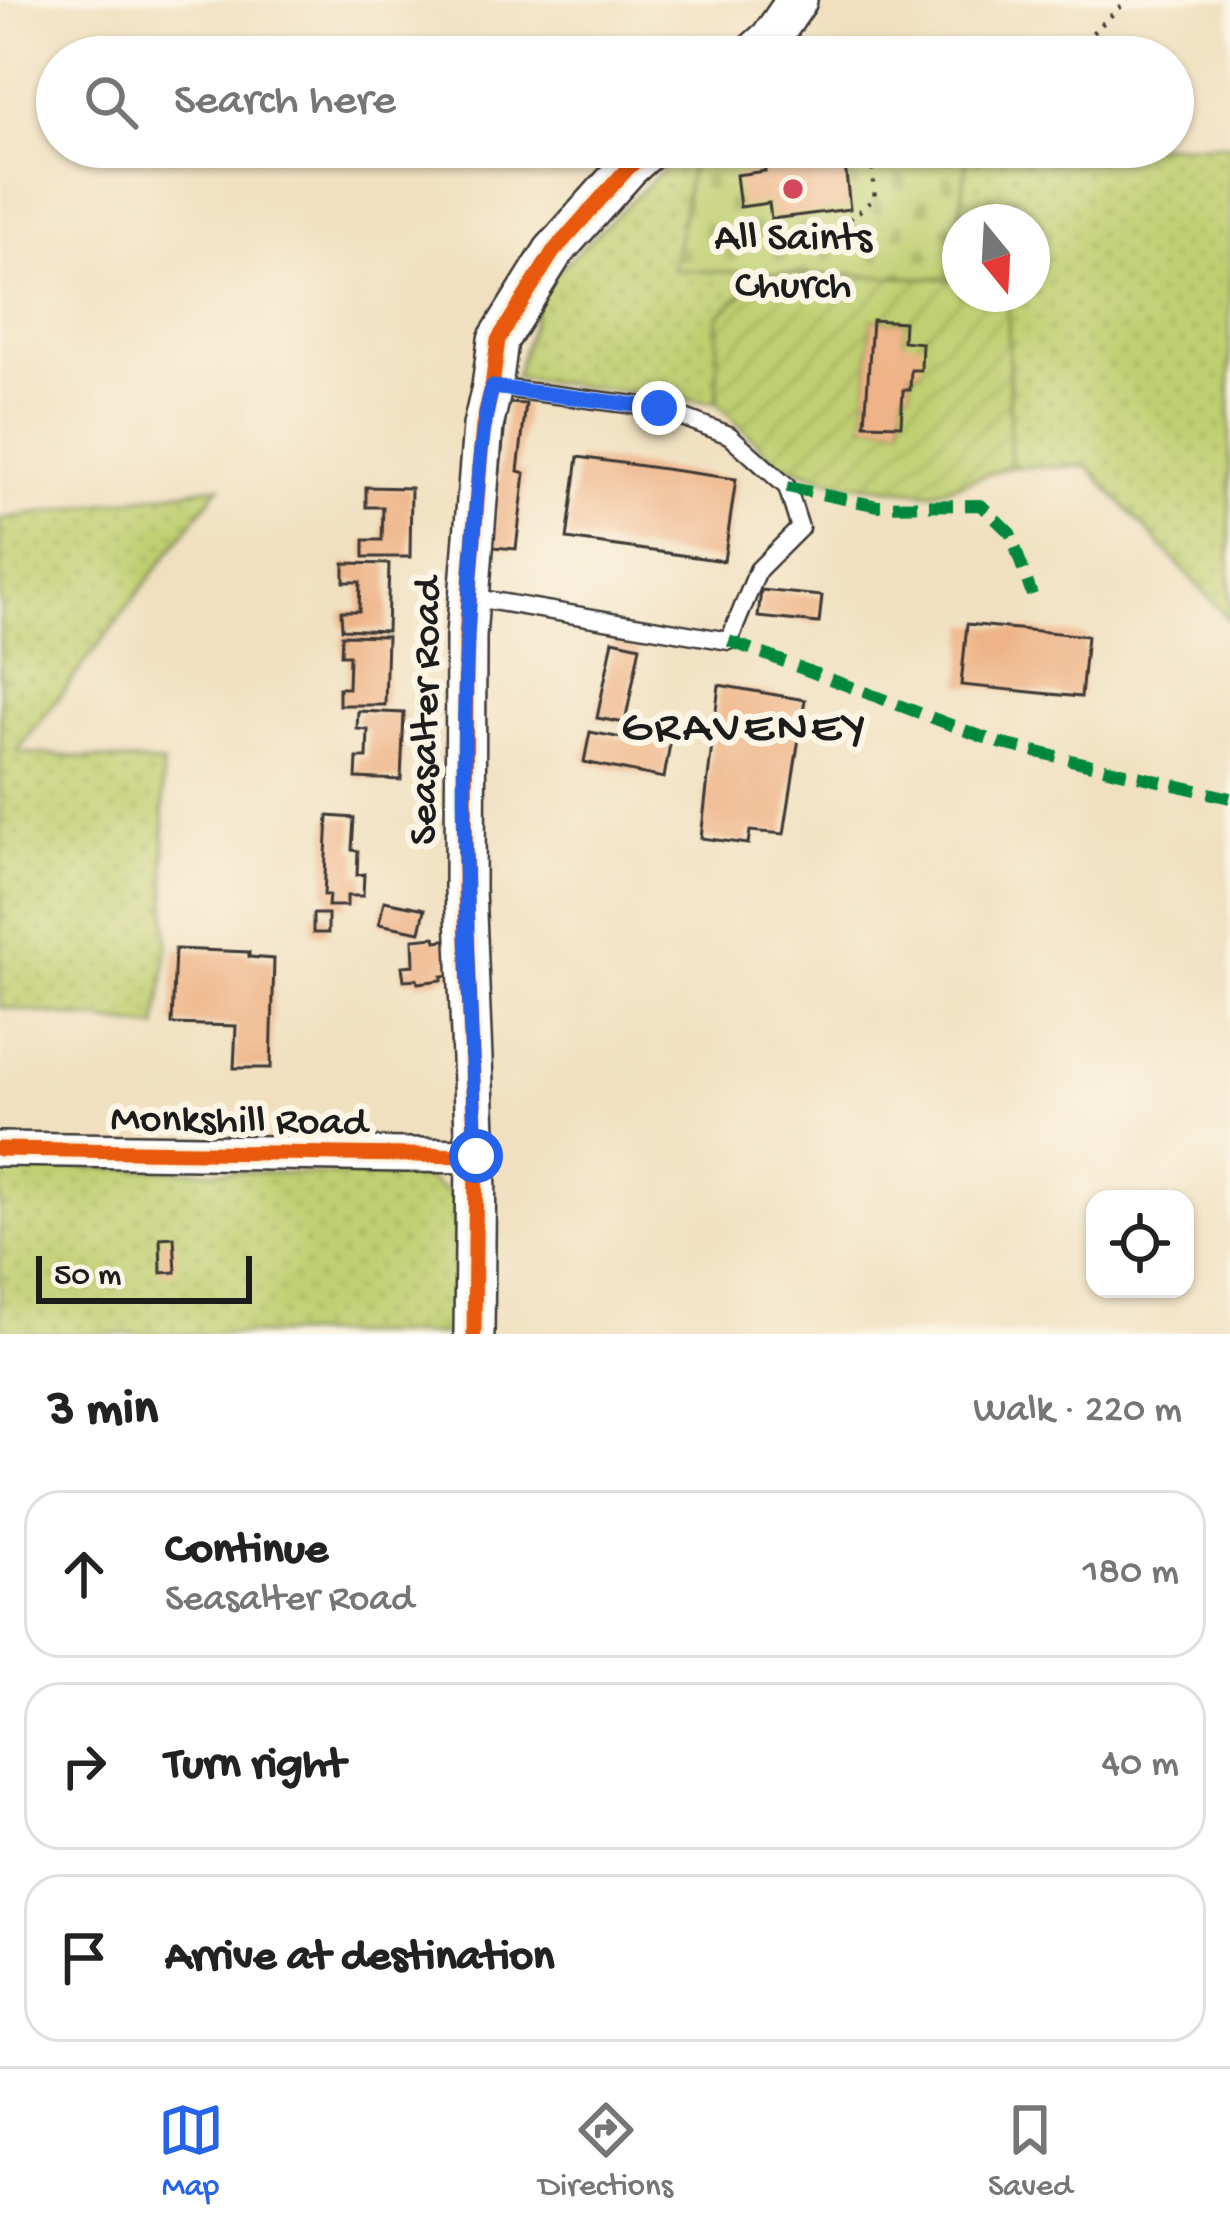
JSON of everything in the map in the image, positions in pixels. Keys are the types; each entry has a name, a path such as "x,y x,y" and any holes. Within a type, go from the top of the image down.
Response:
{"street":[{"path":"772,36 797,0"},
{"name":"Seasalter Road","path":"473,1334 476,1156 466,890 466,636 483,426 498,340 553,252 628,168"},
{"name":"Monkshill Road","path":"0,1149 476,1156"}],"lane":[{"path":"469,597 729,641 758,570 800,528 787,487 729,435 659,408 492,387"}],"path":[{"path":"1089,36 1128,0"},
{"path":"840,227 874,198 871,168"}],"green space":[{"path":"1230,144 1230,620 1087,466 1010,467 1008,312 1050,312 1050,204 961,204 966,168 1194,168 1194,145"},
{"path":"665,168 691,168 674,269 766,273 718,316 717,403 515,378 544,284"},
{"path":"690,168 966,168 961,204 942,204 942,279 673,270"},
{"path":"766,273 942,278 942,312 1008,312 1010,467 931,493 837,482 776,462 717,403 718,316","holes":["872,320 903,322 903,341 921,370 911,370 910,390 903,390 901,425 865,424"]},
{"path":"220,486 17,752 162,764 168,947 157,1028 0,1007 0,519"},
{"path":"0,1165 425,1177 455,1198 456,1334 0,1334"}],"building":[{"name":"All Saints Church","path":"845,168 850,209 771,219 769,203 740,207 736,175"},
{"path":"872,320 904,322 903,341 922,343 921,370 911,370 910,390 903,390 901,425 865,424"},
{"path":"507,403 526,404 518,471 525,473 516,549 492,547"},
{"path":"578,457 736,479 724,561 567,539"},
{"path":"366,487 411,488 410,557 364,557 364,540 382,540 383,507 366,507"},
{"path":"344,563 389,564 387,631 342,629 341,611 359,611 360,582 344,582"},
{"path":"761,590 822,596 819,623 758,617"},
{"path":"967,624 1087,636 1081,697 961,685"},
{"path":"342,635 387,636 385,705 339,705 339,688 348,688 349,655 341,655"},
{"path":"613,640 640,646 625,723 597,718"},
{"path":"719,685 805,700 784,834 750,831 748,844 701,838"},
{"path":"358,711 404,713 401,780 356,778 357,758 367,758 368,730 357,729"},
{"path":"590,732 643,742 645,733 671,738 664,778 584,762"},
{"path":"328,816 354,818 352,850 358,851 357,875 364,874 363,896 347,896 347,906 328,906 329,895 324,895"},
{"path":"384,901 425,909 420,932 379,924"},
{"path":"313,914 328,914 328,933 313,933"},
{"path":"435,937 436,941 451,939 453,975 418,983 417,979 404,980 402,966 414,965 413,939"},
{"path":"175,949 249,952 249,957 274,959 271,1068 234,1068 236,1026 172,1024"},
{"path":"174,1237 176,1272 161,1273 160,1238"}],"marked path":[{"path":"787,487 878,506 981,505 1010,533 1032,595"},
{"path":"729,641 999,743 1230,798"}],"cycle path":[{"path":"474,1334 476,1156 465,889 466,636 483,426 498,340 553,252 628,168"},
{"path":"0,1149 476,1156"}],"place":[{"name":"All Saints Church","path":"793,189"}],"district":[{"name":"GRAVENEY","path":"745,722"}],"route":[{"path":"476,1156 466,890 466,636 483,426 492,387 659,408"}]}
